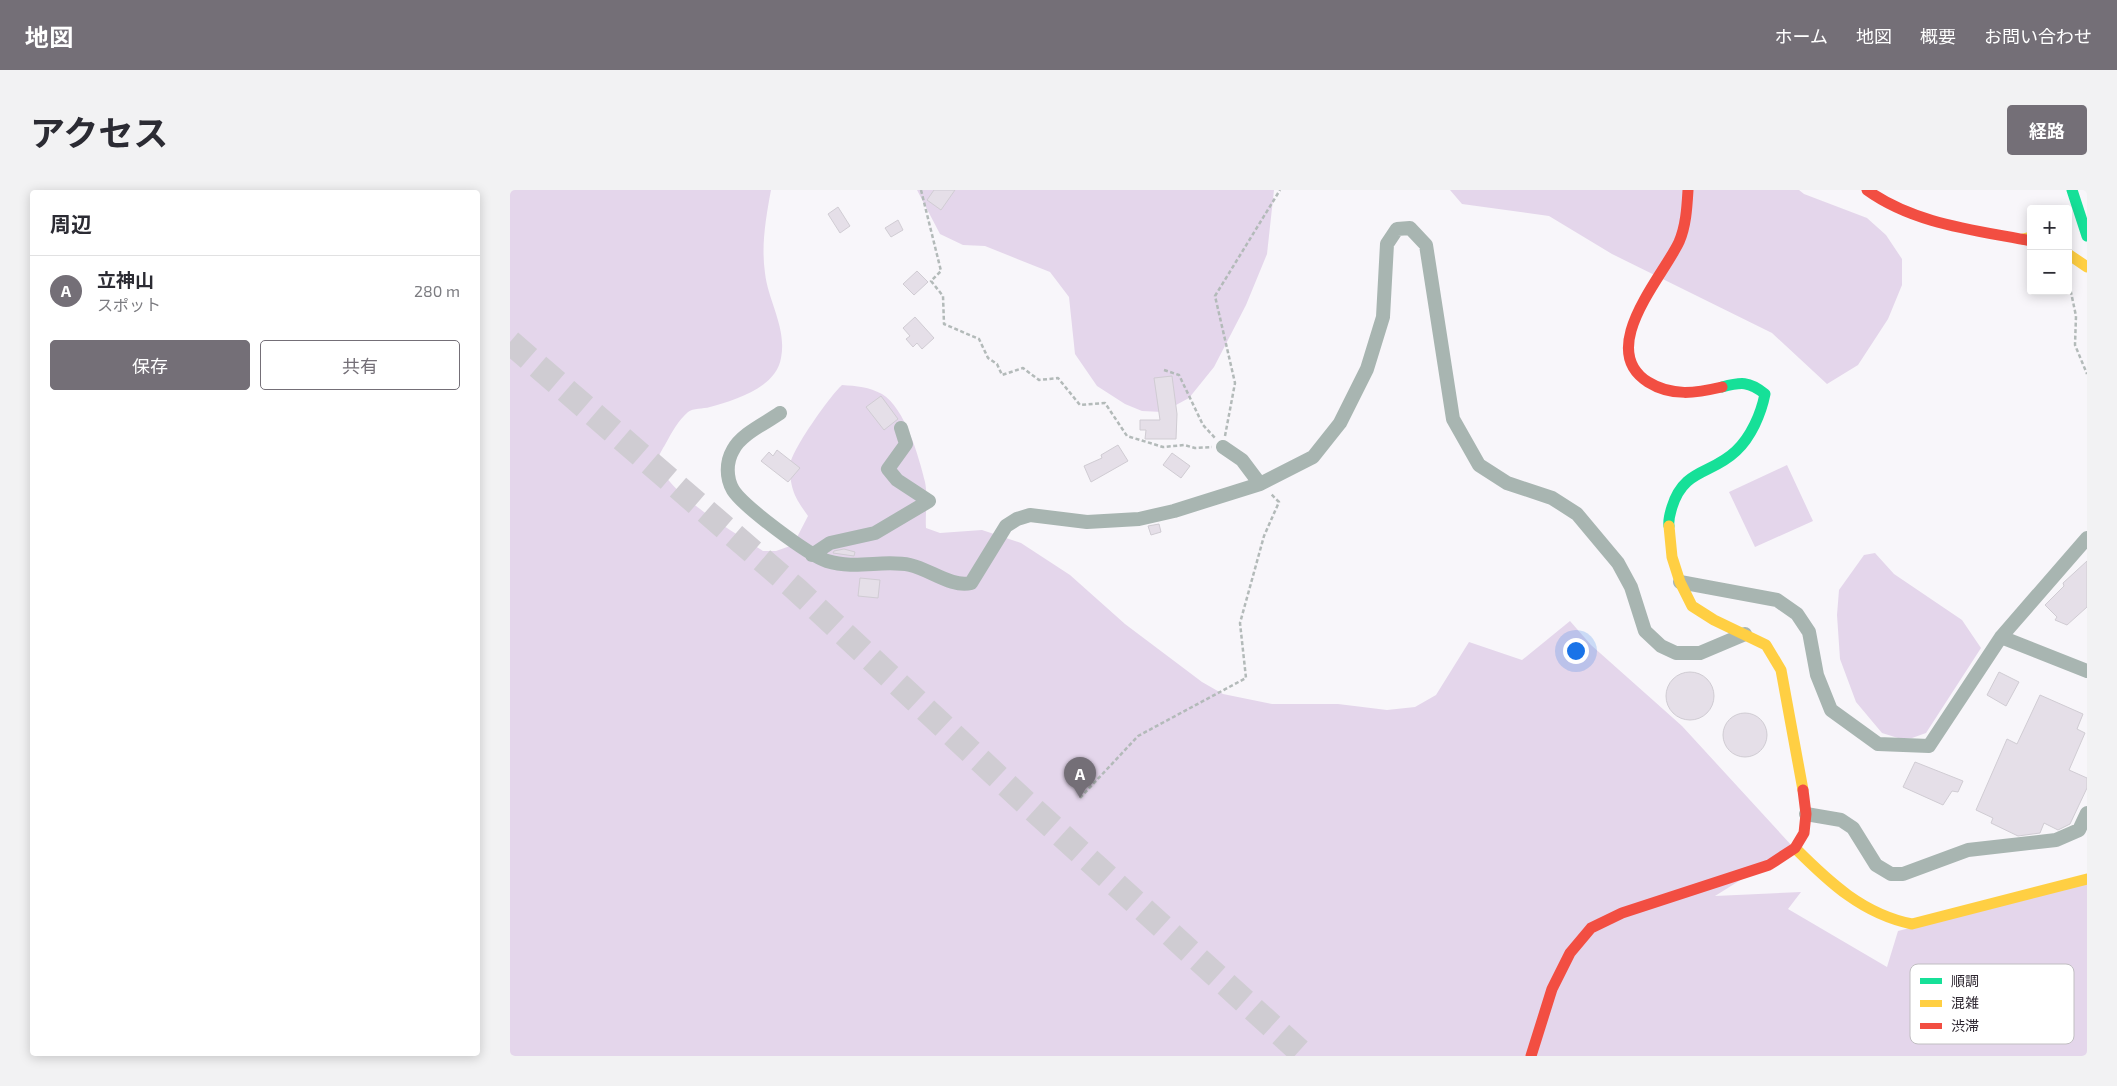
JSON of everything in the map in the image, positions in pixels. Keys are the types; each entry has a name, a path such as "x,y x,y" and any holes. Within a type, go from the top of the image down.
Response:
{"street":[{"path":"1531,1056 1552,989 1570,953 1591,928 1622,913 1769,865 1795,848 1804,833 1806,814 1801,768 1781,670 1766,645 1714,620 1692,606 1680,582 1672,558 1668,521 1677,491 1694,475 1725,460 1737,450 1761,413 1765,394 1756,386 1745,382 1692,395 1666,391 1653,386 1639,375 1629,362 1628,343 1634,321 1679,241 1686,216 1688,190"},
{"path":"1867,190 1893,208 1919,217 2027,239"},
{"path":"2065,190 2066,205"},
{"path":"2072,190 2087,236"},
{"path":"2080,190 2087,210"},
{"path":"780,413 734,447 728,460 729,479 734,491 768,522 812,554 826,561 854,566 907,564 966,584 971,583 1006,526 1023,516 1030,515 1087,522 1139,519 1174,511 1260,484 1313,457 1340,423 1367,369 1383,317 1387,244 1397,229 1410,228 1426,245 1453,419 1479,465 1507,483 1552,498 1577,514 1618,563 1631,587 1645,631 1661,646 1676,653 1700,653 1745,634"},
{"path":"2072,249 2087,252"},
{"path":"2072,257 2087,267"},
{"path":"812,554 830,543 875,533 929,501 897,480 888,469 906,444 901,428"},
{"path":"1223,447 1242,460 1260,484"},
{"path":"1680,582 1777,600 1797,614 1809,632 1817,675 1831,710 1878,744 1929,746 2001,637 2087,538"},
{"path":"2001,637 2087,671"},
{"path":"1806,814 1841,820 1853,828 1876,864 1891,874 1903,874 1968,850 2056,840 2079,830 2087,813"},
{"path":"1795,848 1844,894 1866,910 1895,921 1912,924 2087,878"}],"path":[{"path":"921,190 941,271 931,281 943,296 944,324 979,339 988,358 997,364 1002,374 1023,368 1039,380 1058,378 1080,405 1105,403 1127,436 1163,447 1184,445 1195,448 1223,447"},
{"path":"1223,447 1235,383 1215,296 1280,190"},
{"path":"2072,295 2076,316 2075,345 2087,374"},
{"path":"1164,370 1179,375 1203,425 1223,447"},
{"path":"1080,798 1138,736 1246,678 1240,623 1264,536 1279,502 1260,484"}],"shaded area":[{"path":"510,190 771,190 767,211 764,263 767,283 781,336 781,358 778,368 763,385 753,391 720,404 688,412 681,419 659,457 662,469 671,483 684,496 701,510 763,551 776,551 793,545 808,516 792,487 790,466 803,437 842,385 868,388 882,394 890,401 898,410 910,434 925,482 926,528 940,533 982,530 1021,543 1070,575 1125,624 1202,682 1223,694 1272,704 1338,704 1387,710 1415,707 1436,695 1469,642 1522,660 1570,621 1591,645 1682,726 1793,847 1715,896 1801,892 1788,909 1887,967 1898,931 2087,883 2087,1056 510,1056"},
{"path":"917,190 1274,190 1267,254 1246,305 1214,367 1189,398 1163,412 1142,411 1125,404 1097,386 1075,354 1069,297 1050,272 985,246 963,245 940,234"},
{"path":"1450,190 1799,190 1804,194 1867,218 1886,235 1902,259 1902,285 1888,319 1858,365 1827,384 1772,333 1612,254 1549,216 1462,204"},
{"path":"1787,465 1813,521 1755,547 1729,492"},
{"path":"1875,553 1894,574 1962,620 1981,648 1926,733 1912,738 1898,738 1882,733 1856,702 1840,659 1837,615 1839,590 1864,555"}],"building":[{"path":"934,190 955,190 941,210 927,200"},
{"path":"838,207 850,226 840,233 828,214"},
{"path":"898,220 903,230 891,237 885,228"},
{"path":"917,271 928,282 914,295 903,284"},
{"path":"915,317 934,338 922,349 917,343 913,347 906,339 910,336 903,328"},
{"path":"1172,376 1177,414 1176,439 1145,439 1146,430 1140,430 1140,420 1160,420 1154,378"},
{"path":"881,396 898,419 884,430 866,407"},
{"path":"1118,445 1128,461 1091,482 1084,466 1102,458 1101,455"},
{"path":"777,450 800,468 788,482 761,461 769,452 773,456"},
{"path":"1172,453 1190,466 1181,478 1163,465"},
{"path":"1159,524 1161,532 1151,535 1148,526"},
{"path":"844,549 855,552 854,556 833,553 834,551"},
{"path":"2087,561 2087,607 2067,625 2055,620 2057,617 2045,605 2064,586 2063,583"},
{"path":"860,578 880,580 878,598 858,596"},
{"path":"1690,672 1699,674 1707,679 1712,687 1714,696 1712,705 1707,713 1699,718 1690,720 1681,718 1673,713 1668,705 1666,696 1668,687 1673,679 1681,674"},
{"path":"1999,672 2019,682 2006,706 1987,695"},
{"path":"2040,695 2083,714 2077,729 2085,733 2069,770 2087,778 2087,788 2070,824 2058,830 2044,823 2040,833 2018,836 1991,823 1993,818 1976,810 2007,739 2017,744"},
{"path":"1749,713 1761,719 1766,726 1766,744 1761,751 1754,756 1741,757 1733,754 1726,747 1723,731 1726,723 1733,716"},
{"path":"1915,762 1963,781 1958,792 1952,791 1943,805 1903,787"}],"tunnel":[{"path":"510,342 797,590 1025,802 1305,1056"}],"traffic: fast":[{"path":"2072,190 2087,236"},
{"path":"1669,526 1672,507 1677,494 1684,485 1691,478 1727,459 1736,451 1751,432 1758,417 1765,394 1745,384 1722,387"}],"traffic: slow":[{"path":"2023,239 2027,238"},
{"path":"2072,257 2087,267"},
{"path":"1669,526 1672,557 1680,582 1692,606 1714,620 1766,645 1781,670 1803,790"},
{"path":"1795,848 1834,885 1863,905 1878,913 1912,924 2087,879"}],"traffic: jam":[{"path":"1688,190 1686,216 1679,242 1638,313 1630,333 1629,351 1634,368 1648,382 1657,387 1675,392 1703,391 1722,387"},
{"path":"1867,190 1885,202 1925,218 1967,229 2027,240"},
{"path":"1531,1056 1552,989 1570,953 1591,928 1622,913 1769,865 1795,848 1804,833 1806,814 1803,790"}],"place":[{"name":"立神山","path":"1080,798"}]}
